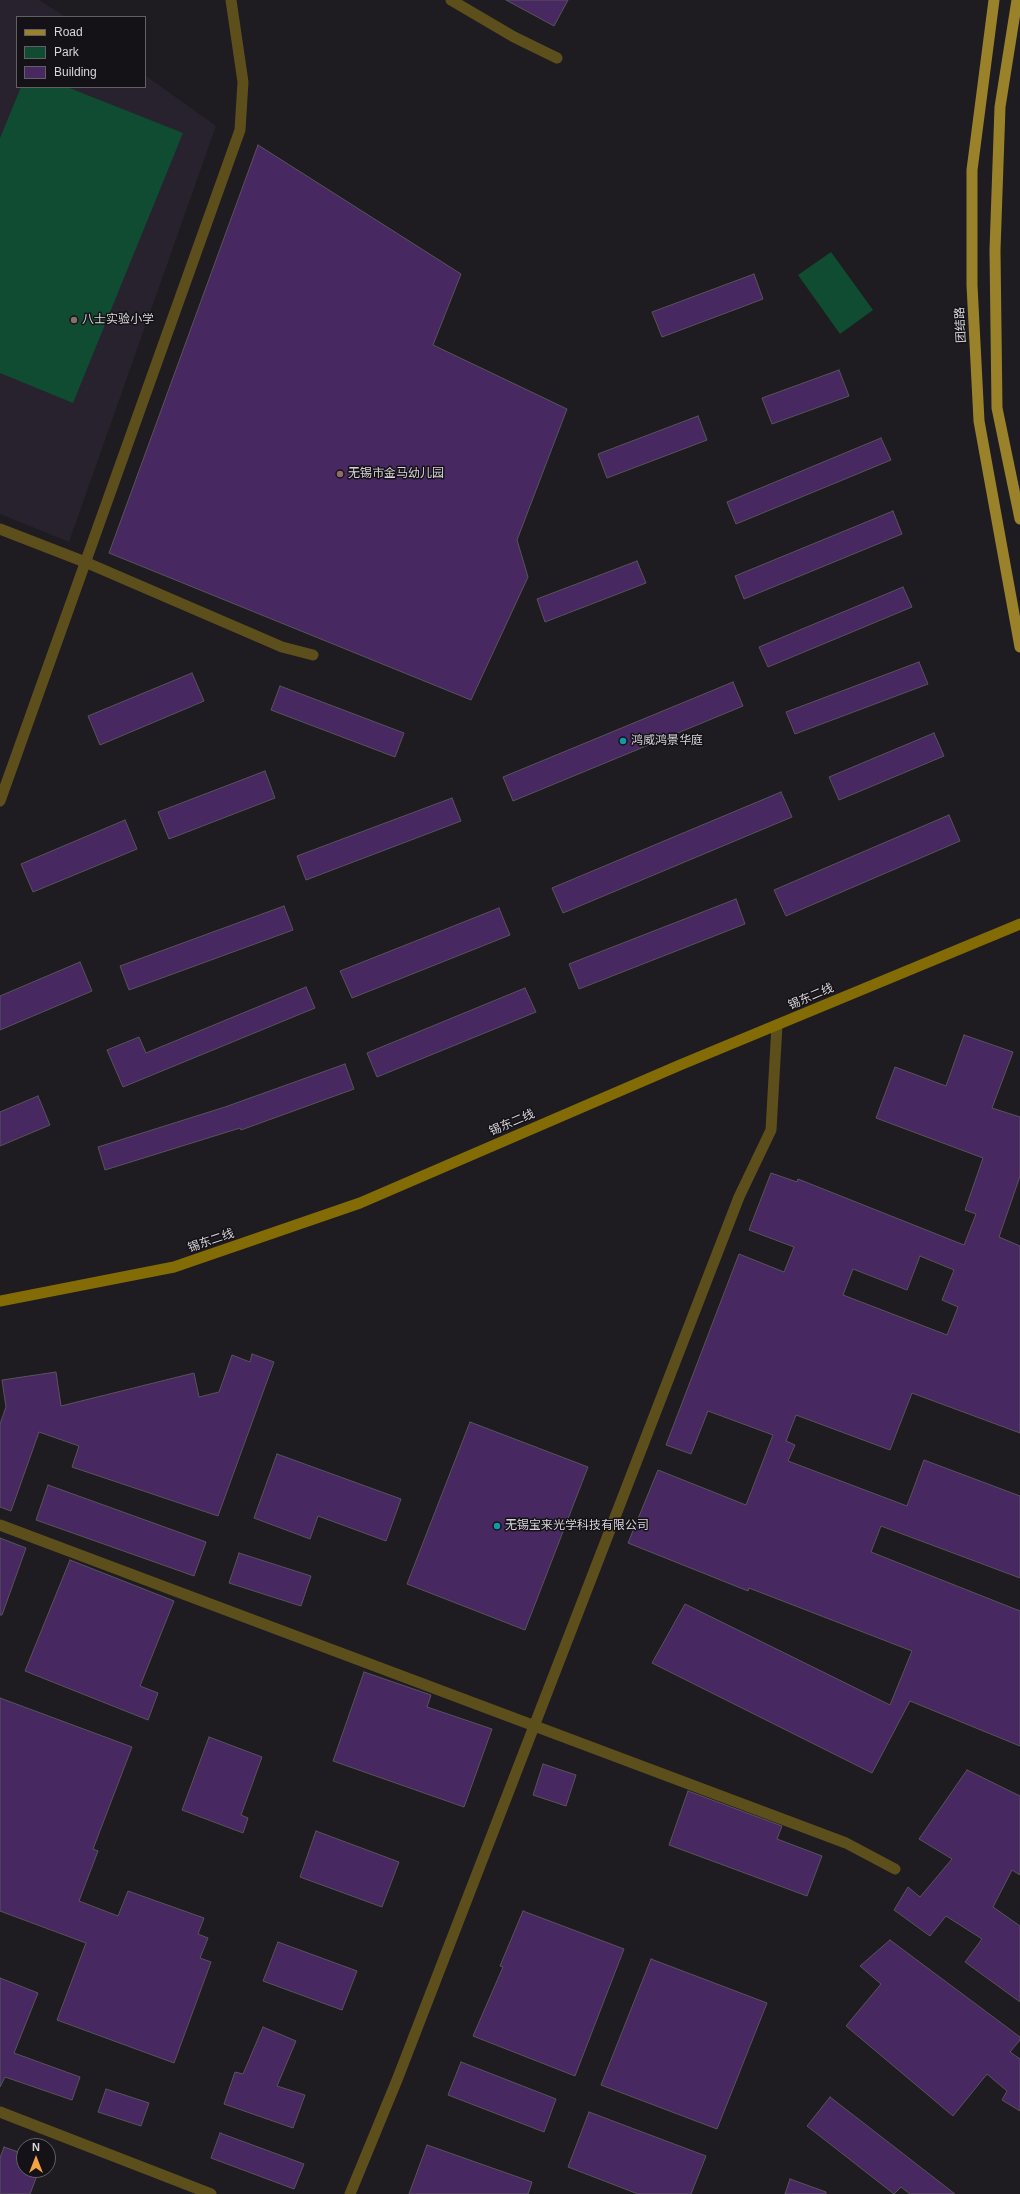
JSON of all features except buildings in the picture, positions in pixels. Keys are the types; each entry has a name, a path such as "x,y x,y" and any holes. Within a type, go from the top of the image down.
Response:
{"main road":[{"name":"团结路","path":"994,0 972,170 972,285 979,421 1020,647"},
{"path":"1017,0 1000,107 994,250 997,408 1020,519"},
{"name":"锡东二线","path":"0,1301 174,1267 360,1203 777,1025 1020,924"}],"street":[{"path":"0,801 240,130 242,82 231,0"},
{"path":"451,0 514,37 557,58"},
{"path":"0,528 85,562 282,647 313,654"},
{"path":"350,2194 397,2080 532,1725 739,1197 771,1130 777,1025"},
{"path":"0,1524 846,1843 895,1869"},
{"path":"0,2112 211,2194"}],"shaded area":[{"name":"八士实验小学","path":"0,0 39,0 64,16 16,16 16,88 146,88 146,76 216,126 69,542 0,514"}],"green space":[{"path":"21,88 70,88 183,133 73,403 0,373 0,138"},
{"path":"831,252 873,310 840,334 798,275"}],"place":[{"name":"八士实验小学","path":"74,320"},
{"name":"无锡市金马幼儿园","path":"340,474"},
{"name":"鸿威鸿景华庭","path":"623,741"},
{"name":"无锡宝来光学科技有限公司","path":"497,1526"}]}
